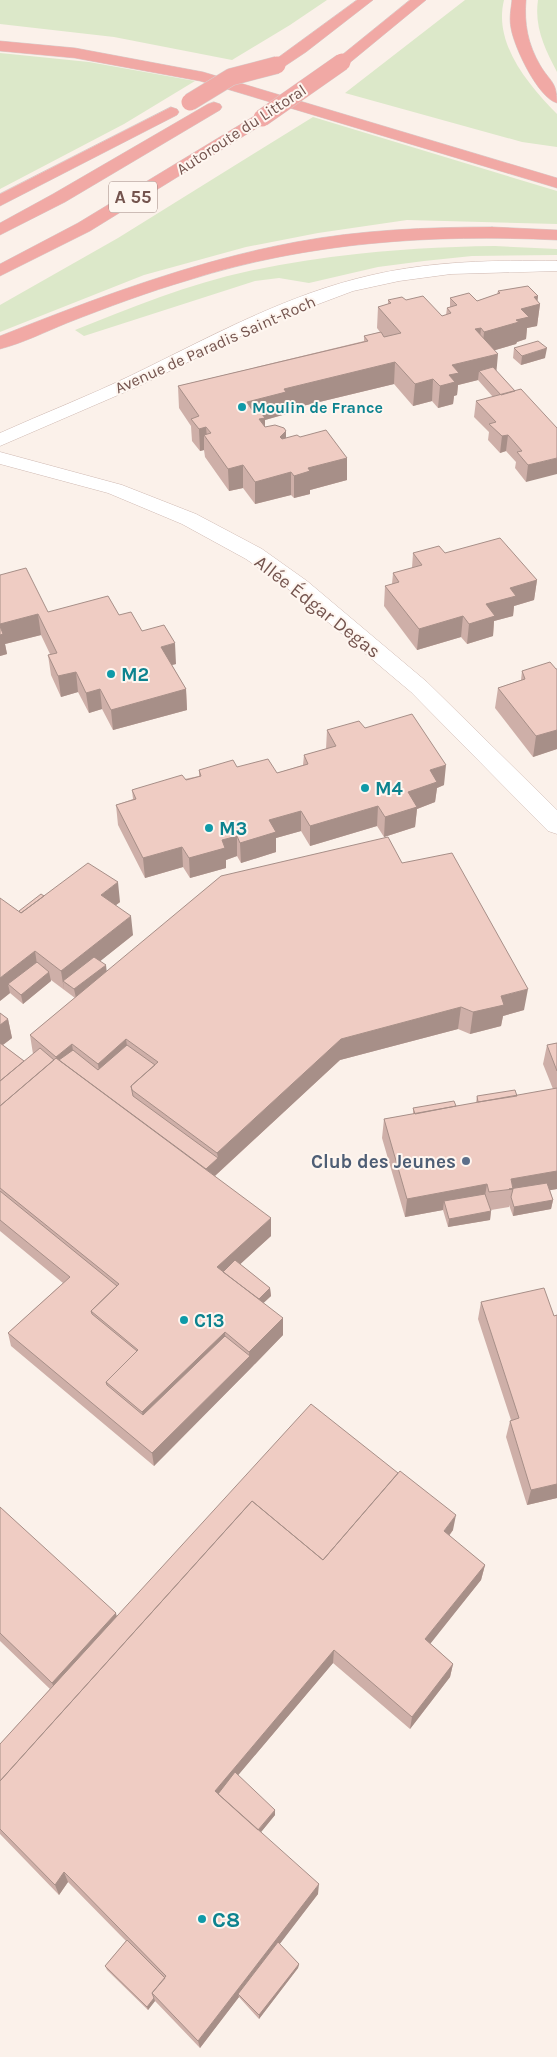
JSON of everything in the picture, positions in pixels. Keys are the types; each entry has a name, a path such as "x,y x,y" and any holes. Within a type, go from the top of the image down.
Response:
{"highway":[{"name":"Autoroute du Littoral","path":"0,230 59,198 214,107 301,49 366,0"},
{"name":"Autoroute du Littoral","path":"0,271 84,227 262,118 342,62 420,0"},
{"path":"520,0 518,26 523,44 531,62 546,86 557,98"},
{"path":"0,34 65,39 159,54 213,66 327,98"},
{"path":"0,46 75,53 203,77 557,183"},
{"path":"0,201 190,102 231,77 277,65"},
{"path":"373,112 557,168"},
{"path":"0,343 96,305 204,269 296,247 435,233 557,235"}],"street":[{"name":"Avenue de Paradis Saint-Roch","path":"0,440 133,382 179,358 291,306 348,287 390,277 437,270 492,265 557,266"},
{"name":"Allée Édgar Degas","path":"0,458 115,489 189,519 254,554 299,586 419,687 557,825"}],"green space":[{"path":"0,0 327,0 232,60 114,37 0,24"},
{"path":"465,0 504,0 502,16 509,48 525,77 557,114 557,147 522,142 345,93"},
{"path":"538,0 557,0 557,72 539,29"},
{"path":"0,53 89,62 195,81 124,124 0,189"},
{"path":"313,117 557,191 557,224 407,220 318,233 246,247 144,275 0,332 0,305 118,238"},
{"path":"495,246 557,249 557,255 472,256 424,261 378,267 309,283 279,278 255,281 84,336 75,330 183,289 227,276 279,265 371,252"}],"building":[{"path":"528,286 538,296 534,297 540,304 521,309 529,317 516,320 519,322 484,332 481,328 475,329 498,354 452,365 459,373 449,375 455,382 440,386 433,379 415,384 395,362 284,389 286,392 247,402 252,410 258,409 265,418 259,419 265,427 275,425 284,428 286,431 280,437 282,439 297,435 300,437 326,430 347,458 308,468 310,471 294,476 291,472 255,482 243,465 228,469 204,435 211,433 206,427 199,429 191,419 199,416 178,386 368,341 364,336 381,332 384,337 401,333 378,307 391,303 388,300 402,297 406,300 423,296 442,316 451,313 447,308 457,305 450,298 469,293 477,301 500,293 498,291"},
{"path":"538,341 547,348 522,356 514,348"},
{"path":"493,367 515,391 501,395 479,371"},
{"path":"521,389 557,428 557,458 528,465 517,452 522,451 508,435 502,436 489,424 496,422 476,401"},
{"path":"500,538 537,580 510,588 516,596 486,604 495,616 469,624 463,616 419,629 385,586 399,582 393,573 422,565 413,553 439,546 445,553"},
{"path":"26,568 48,612 108,596 119,615 131,612 142,631 164,625 175,643 161,647 186,689 111,710 100,689 86,693 76,672 58,676 48,655 57,653 38,614 0,624 0,575"},
{"path":"550,662 557,669 557,730 536,736 498,688 525,679 522,671"},
{"path":"412,714 446,765 430,770 437,782 408,792 417,807 385,817 378,806 310,826 301,811 269,820 276,832 240,843 237,836 222,840 225,848 189,858 182,847 143,858 116,805 136,799 132,790 182,775 186,780 201,776 199,770 233,760 237,767 268,759 277,773 308,764 304,755 336,746 327,730 359,721 365,728"},
{"path":"388,837 402,863 452,853 528,989 501,996 504,1005 473,1012 461,1007 341,1039 217,1153 132,1090 131,1086 158,1062 126,1039 98,1064 72,1044 56,1057 30,1035 221,876"},
{"path":"88,863 118,882 101,895 131,916 61,971 35,951 0,978 0,898 21,913"},
{"path":"41,894 44,896 21,913 19,911"},
{"path":"94,957 106,965 74,989 63,981"},
{"path":"37,962 49,972 21,995 8,984"},
{"path":"0,1013 8,1019 0,1025"},
{"path":"0,1043 24,1061 0,1081"},
{"path":"557,1043 557,1071 547,1045"},
{"path":"127,1045 155,1065 131,1086 133,1096 218,1158 206,1169 59,1060 73,1050 98,1070"},
{"path":"40,1048 54,1060 0,1106 0,1081"},
{"path":"56,1058 271,1218 217,1267 283,1318 249,1352 225,1332 142,1412 106,1382 138,1350 91,1311 119,1284 0,1188 0,1106"},
{"path":"557,1088 557,1171 511,1179 513,1189 489,1192 487,1184 407,1199 384,1119"},
{"path":"515,1090 517,1096 478,1102 477,1096"},
{"path":"454,1101 456,1106 415,1114 413,1108"},
{"path":"547,1183 553,1200 514,1207 511,1197 513,1189 509,1189"},
{"path":"0,1191 117,1286 91,1311 92,1314 137,1351 106,1382 107,1385 143,1415 225,1336 250,1356 152,1453 8,1333 70,1277 0,1220"},
{"path":"485,1194 491,1211 449,1219 444,1201"},
{"path":"235,1260 270,1288 259,1299 223,1272"},
{"path":"544,1288 554,1316 557,1315 557,1484 531,1490 510,1421 519,1418 481,1302"},
{"path":"311,1404 398,1473 323,1560 252,1501 0,1781 0,1744"},
{"path":"400,1471 456,1515 444,1531 485,1565 425,1639 453,1664 412,1717 334,1650 215,1791 319,1884 198,2041 152,1993 166,1976 64,1872 55,1885 0,1829 0,1781 252,1501 323,1560"},
{"path":"0,1507 116,1613 52,1683 0,1633"},
{"path":"235,1772 275,1810 258,1830 218,1794"},
{"path":"127,1940 165,1978 152,1993 154,1998 147,2007 105,1966"},
{"path":"278,1942 299,1964 259,2015 238,1994"}],"place":[{"name":"Moulin de France","path":"242,407"},
{"name":"M2","path":"111,674"},
{"name":"M4","path":"365,788"},
{"name":"M3","path":"209,828"},
{"name":"Club des Jeunes","path":"466,1161"},
{"name":"C13","path":"184,1320"},
{"name":"C8","path":"202,1919"}]}
